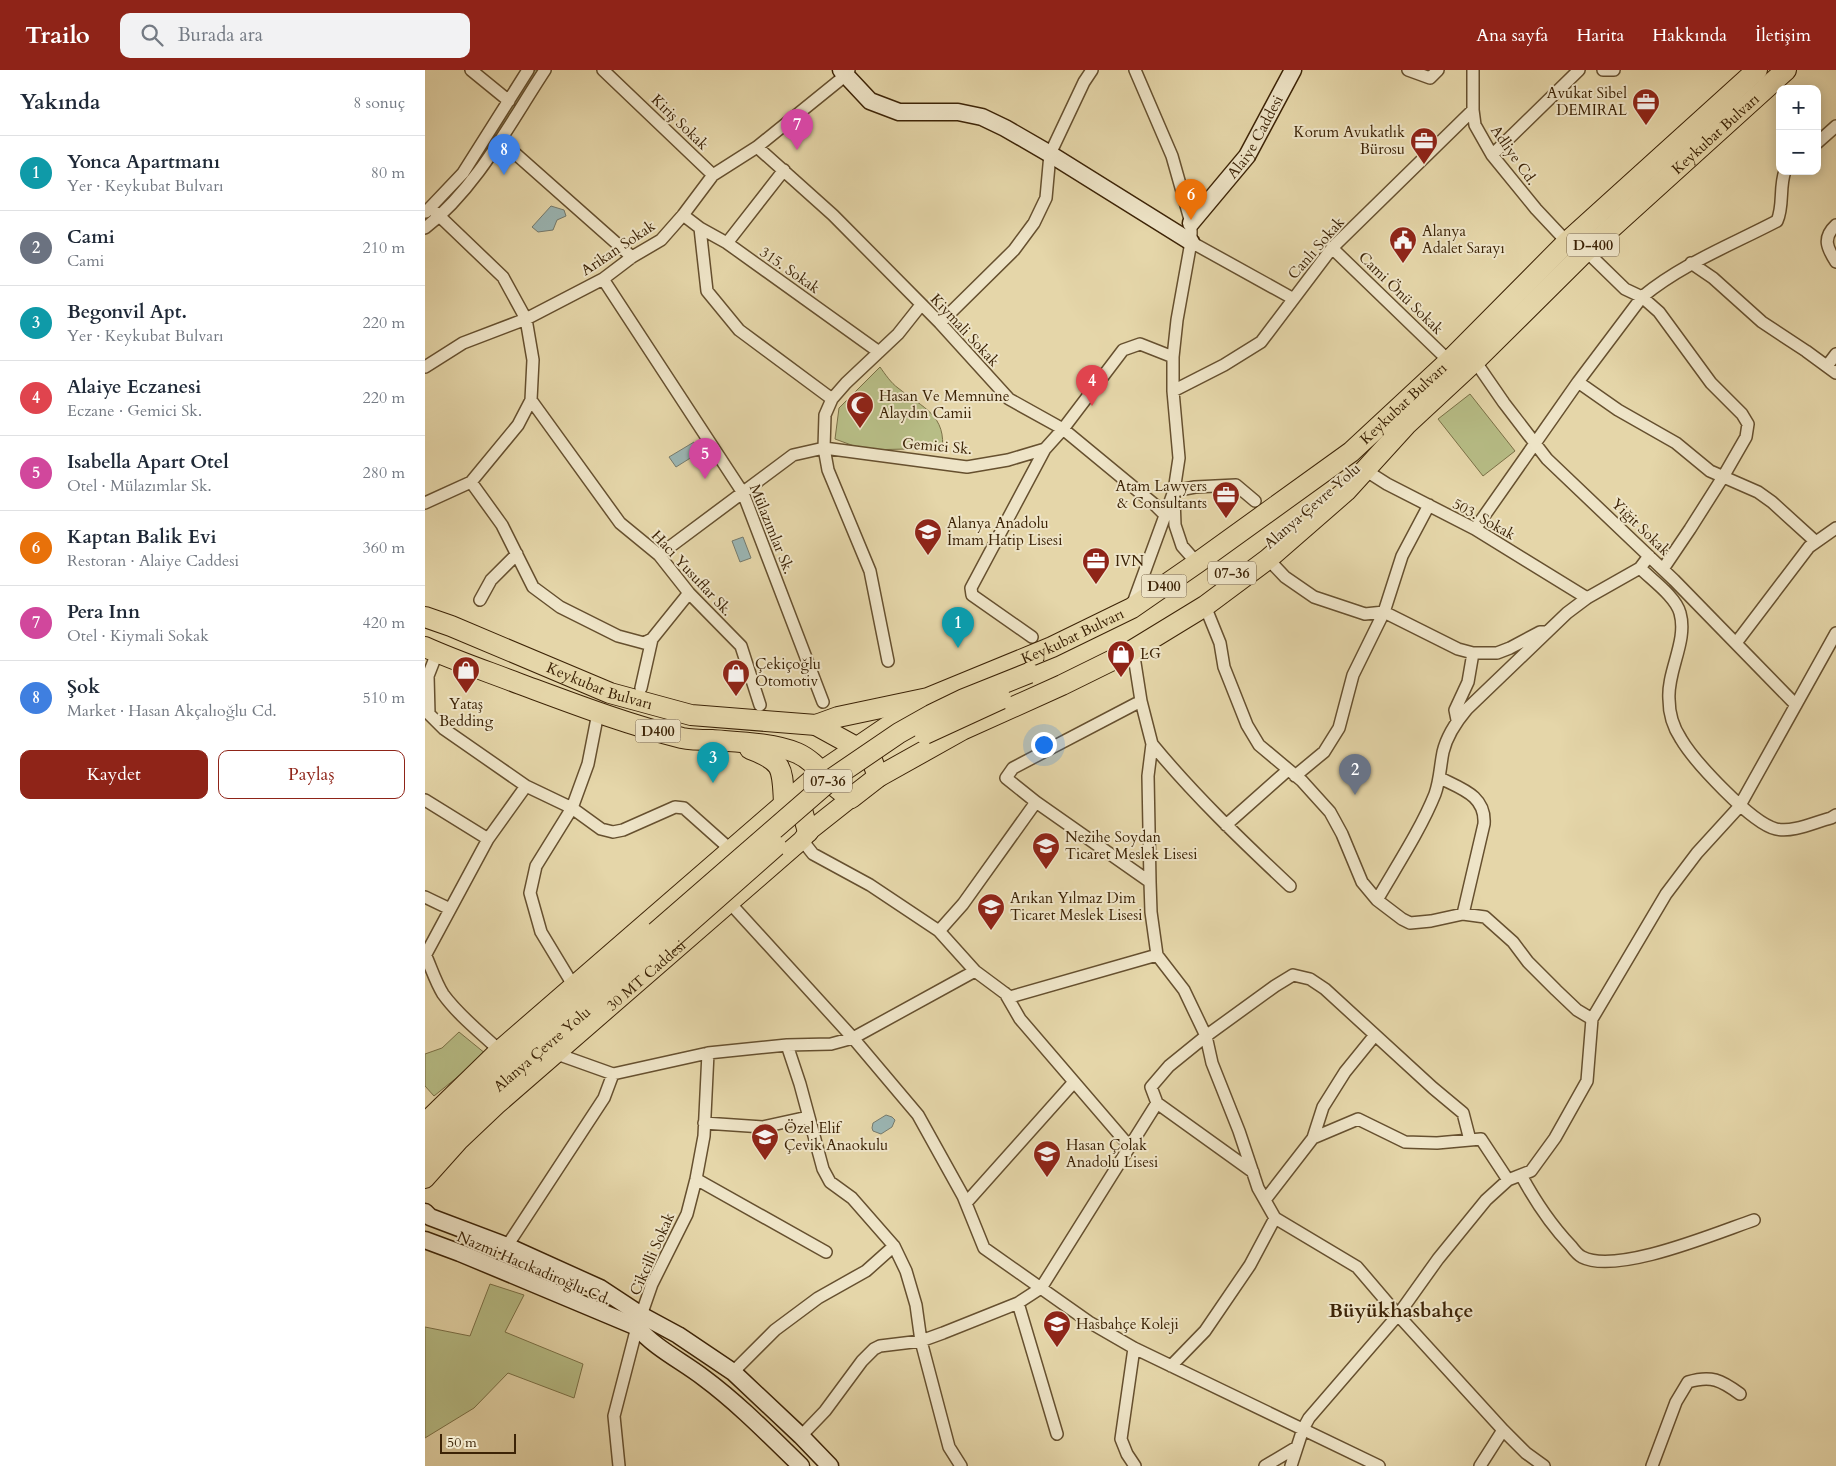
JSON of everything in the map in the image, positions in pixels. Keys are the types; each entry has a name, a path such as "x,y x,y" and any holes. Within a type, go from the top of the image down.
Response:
{"highway":[{"name":"Keykubat Bulvarı","path":"425,618 451,626 610,693 691,715 816,725 839,717 927,698 1052,647 1132,608 1351,452 1449,361 1567,242 1757,70"},
{"name":"Keykubat Bulvarı","path":"1406,425 1475,362 1586,251 1786,70"},
{"name":"Alanya Çevre Yolu","path":"1031,679 1092,659 1182,609 1246,564 1313,508 1406,425"},
{"name":"D400","path":"851,798 878,777 962,730 1062,685 1133,650 1205,606 1268,559 1345,491 1406,425"},
{"name":"Alanya Çevre Yolu","path":"1031,679 1133,621 1188,586 1277,518 1351,452"},
{"name":"Keykubat Bulvarı","path":"431,650 598,713 684,738 782,747 798,753 814,763 822,770 831,784 841,793 851,798"},
{"name":"Keykubat Bulvarı","path":"660,938 839,790 905,745 1031,679"},
{"path":"910,710 905,721 907,736 915,744 927,750"},
{"path":"816,725 855,747 872,760 878,777"},
{"path":"729,741 767,756 778,766 783,778 784,803 790,802 802,810 805,836"},
{"name":"Alanya Çevre Yolu","path":"425,1139 497,1069 660,938"},
{"name":"Alanya Çevre Yolu","path":"425,1161 493,1091 660,938"}],"main road":[{"path":"425,1122 499,1050 822,770 927,698"},
{"name":"30 MT Caddesi","path":"425,1179 459,1141 497,1105 851,798"}],"street":[{"path":"471,70 509,101"},
{"path":"425,503 471,482 518,425 531,400 533,360 526,319 503,277 440,217 428,210 463,172 528,70"},
{"path":"425,228 440,217 472,181 545,70"},
{"name":"Kiriş Sokak","path":"603,70 713,175"},
{"path":"940,323 1014,250 1034,223 1046,198 1050,154 1084,82 1092,70"},
{"path":"1135,70 1172,156 1191,222 1191,242 1177,320 1173,358 1173,391 1179,458 1174,491 1175,526 1182,546 1197,563"},
{"name":"Alaiye Caddesi","path":"1191,222 1247,156 1293,70"},
{"path":"1408,70 1430,78 1438,70"},
{"name":"Adliye Cd.","path":"1473,70 1475,125 1492,155 1535,209 1567,242"},
{"path":"1492,155 1579,70"},
{"path":"1603,70 1613,70"},
{"path":"845,72 870,101 899,112 958,112 982,117 1050,154 1191,242 1292,298"},
{"name":"Arikan Sokak","path":"425,367 463,343 526,319 603,279 632,257 661,240 683,215 713,175 757,147 845,72"},
{"name":"Canlı Sokak","path":"1173,391 1224,365 1261,342 1292,298 1332,248 1473,110"},
{"path":"1821,139 1836,126"},
{"path":"499,140 632,257"},
{"name":"Kiymali Sokak","path":"757,147 833,215 940,323 1009,399 1063,429 1165,515"},
{"path":"727,244 783,170"},
{"path":"1475,529 1642,297 1662,280 1691,263 1777,221 1784,175"},
{"name":"315. Sokak","path":"683,215 879,352"},
{"path":"1836,225 1830,231 1827,241 1828,250 1836,262"},
{"path":"700,228 707,291 739,330 832,399"},
{"name":"Cami Önü Sokak","path":"1332,248 1449,361"},
{"path":"1586,251 1625,289 1642,297 1659,312 1711,383 1746,419 1748,430 1746,437 1690,530 1663,569"},
{"path":"1691,263 1713,278 1761,322 1807,351 1831,370 1836,354"},
{"name":"Mülazımlar Sk.","path":"603,279 743,492 823,702"},
{"path":"888,661 870,571 828,470 824,448 825,416 832,399 898,334 921,305"},
{"path":"1032,637 972,595 971,588 1045,450 1123,350 1140,344 1173,358"},
{"name":"Yiğit Sokak","path":"1475,362 1547,459 1663,569 1796,705"},
{"path":"1579,382 1618,410 1676,443 1710,470 1758,492 1817,542"},
{"name":"Hacı Yusuflar Sk.","path":"531,400 620,523 659,555 689,593 741,646 760,705"},
{"path":"659,555 793,455 824,448"},
{"name":"Gemici Sk.","path":"824,448 967,467 1008,460 1045,450"},
{"name":"503. Sokak","path":"1365,470 1387,484 1475,529 1587,598"},
{"path":"471,482 502,524 533,587 560,607 618,636 644,643 653,639"},
{"path":"1174,491 1195,487 1236,485 1255,502"},
{"path":"1132,608 1174,491"},
{"path":"1226,825 1292,773 1324,752 1339,728 1353,675 1384,612 1402,556 1429,505"},
{"path":"1736,642 1809,547 1836,528"},
{"path":"480,600 491,580 517,554"},
{"path":"1377,900 1431,804 1440,778 1446,741 1457,720 1467,708 1587,598 1640,568 1649,556"},
{"path":"1268,559 1285,578 1314,597 1365,614 1384,612 1458,649 1473,654 1497,653 1540,632 1547,633"},
{"path":"1640,568 1674,601 1681,616 1680,639 1669,697 1674,725 1681,739 1691,752 1739,806 1773,829 1782,830 1836,815"},
{"path":"641,688 653,639 689,593"},
{"path":"1205,606 1220,643 1225,667 1247,725 1259,746 1292,773 1330,812 1342,834 1362,882 1377,900 1410,923 1431,921 1463,914 1485,917 1513,942 1528,962 1570,1003 1592,1019"},
{"path":"1291,1466 1303,1429 1309,1418 1399,1315 1408,1299 1462,1228 1486,1200 1508,1180 1531,1171 1555,1138 1587,1081 1592,1019 1666,894 1697,853 1739,806 1836,633"},
{"path":"431,650 428,676 429,714 444,729 525,786 572,808 601,829 613,832 623,830 675,807 684,808 730,849"},
{"path":"1133,650 1141,701 1152,744 1148,776 1150,882 1151,912 1157,955 1184,990 1206,1036 1212,1063 1239,1131 1258,1188 1275,1218 1357,1267 1503,1430 1544,1466"},
{"path":"1457,720 1455,710 1468,682 1473,654"},
{"path":"1141,701 1013,768 1006,778 1036,802 1150,882"},
{"path":"573,985 541,932 529,893 536,866 572,808 588,764 598,713"},
{"path":"1152,744 1241,841 1290,886"},
{"path":"1440,778 1475,798 1482,805 1485,814 1463,914"},
{"path":"499,1050 455,1008 444,994 435,980 425,955 488,839 525,786"},
{"path":"425,800 488,839"},
{"path":"939,931 963,904 1036,802"},
{"path":"805,836 813,854 871,885 939,931 975,971 1010,997 1157,955"},
{"path":"425,897 450,909"},
{"path":"729,902 853,1038 918,1115 966,1203 984,1248 1089,1322 1133,1348 1379,1466"},
{"path":"557,1054 613,1074 708,1053 787,1045 831,1044 853,1038 975,971"},
{"path":"1253,1172 1157,1103 1151,1087 1169,1066 1206,1036 1293,975 1309,979 1325,988 1433,1088 1463,1113 1470,1140"},
{"path":"1005,993 1020,1018 1130,1147"},
{"path":"1265,1200 1313,1138 1323,1107 1345,1072 1375,1035"},
{"path":"787,1045 800,1084 823,1169 830,1182 852,1198 894,1246 906,1271 916,1305 921,1341 949,1447 961,1466"},
{"name":"Cikcilli Sokak","path":"619,1466 613,1416 639,1321 652,1284 687,1214 704,1136 708,1053"},
{"path":"507,1246 604,1098 613,1074"},
{"path":"966,1203 1075,1082"},
{"path":"801,1436 825,1411 862,1361 874,1349 880,1346 921,1341 1018,1303 1041,1288 1157,1103"},
{"path":"704,1123 763,1127 808,1117"},
{"path":"1313,1138 1358,1119 1405,1142 1437,1143 1481,1139 1508,1180"},
{"path":"1521,1175 1535,1201 1581,1257 1603,1262 1669,1250 1754,1220"},
{"path":"696,1179 826,1252"},
{"path":"425,1212 430,1217 507,1246 600,1288 639,1321 649,1341 705,1378 741,1408 801,1466"},
{"path":"1171,1366 1205,1332 1250,1265 1275,1218"},
{"name":"Nazmi Hacıkadiroğlu Cd.","path":"425,1223 475,1242 639,1321"},
{"name":"Nazmi Hacıkadiroğlu Cd.","path":"425,1231 476,1249 639,1321"},
{"path":"425,1240 678,1335 733,1372 830,1466"},
{"path":"733,1372 775,1330 818,1298 866,1271 894,1246"},
{"path":"1018,1303 1057,1434"},
{"path":"1133,1348 1121,1439 1127,1454 1135,1466"},
{"path":"1652,1466 1676,1402 1688,1382 1702,1378 1717,1380 1740,1394"},
{"path":"1480,1466 1503,1430"},
{"path":"1265,1466 1297,1447"}],"green space":[{"path":"534,70 538,70 492,145 469,176 442,206 440,203 491,139"},
{"path":"880,367 895,386 924,407 937,421 943,439 942,452 907,449 865,450 835,439 839,408"},
{"path":"1470,394 1515,451 1483,476 1438,419"},
{"path":"459,1032 486,1054 434,1096 425,1086 425,1054 442,1048"},
{"path":"490,1284 524,1295 505,1332 583,1364 574,1398 508,1373 474,1408 425,1438 425,1327 470,1336"}],"water":[{"path":"551,206 564,210 566,216 557,220 553,230 538,232 532,227"},
{"path":"694,442 700,452 676,467 669,457"},
{"path":"743,537 751,558 740,562 732,541"},
{"path":"886,1115 895,1120 892,1127 881,1134 873,1131 873,1123"}],"place":[{"name":"Avukat Sibel DEMIRAL","path":"1646,126"},
{"name":"Pera Inn","path":"797,150"},
{"name":"Korum Avukatlık Bürosu","path":"1424,165"},
{"name":"Şok","path":"504,175"},
{"name":"Kaptan Balik Evi","path":"1191,220"},
{"name":"Alanya Adalet Sarayı","path":"1403,264"},
{"name":"Alaiye Eczanesi","path":"1092,406"},
{"name":"Hasan Ve Memnune Alaydın Camii","path":"860,429"},
{"name":"Isabella Apart Otel","path":"705,479"},
{"name":"Atam Lawyers & Consultants","path":"1226,519"},
{"name":"Alanya Anadolu İmam Hatip Lisesi","path":"928,556"},
{"name":"IVN","path":"1096,585"},
{"name":"Yonca Apartmanı","path":"958,648"},
{"name":"LG","path":"1121,678"},
{"name":"Yataş Bedding","path":"466,694"},
{"name":"Çekiçoğlu Otomotiv","path":"736,697"},
{"name":"Begonvil Apt.","path":"713,783"},
{"name":"Cami","path":"1355,795"},
{"name":"Nezihe Soydan Ticaret Meslek Lisesi","path":"1046,870"},
{"name":"Arıkan Yılmaz Dim Ticaret Meslek Lisesi","path":"991,931"},
{"name":"Özel Elif Çevik Anaokulu","path":"765,1161"},
{"name":"Hasan Çolak Anadolu Lisesi","path":"1047,1178"},
{"name":"Hasbahçe Koleji","path":"1057,1348"}],"district":[{"name":"Büyükhasbahçe","path":"1401,1310"}]}
